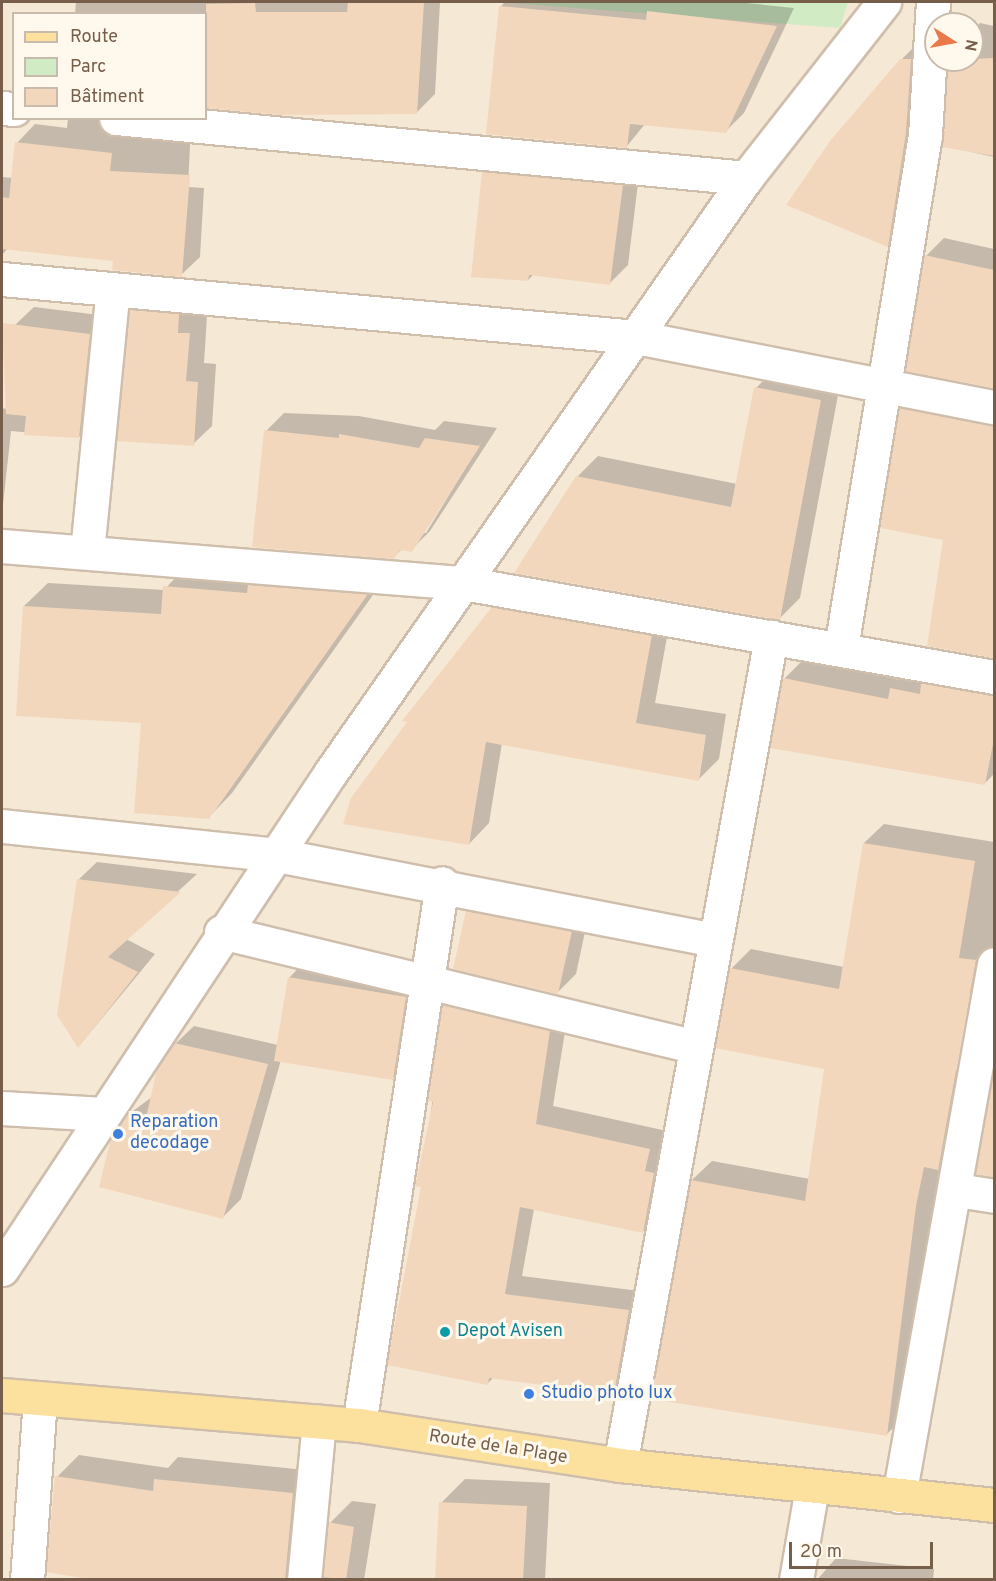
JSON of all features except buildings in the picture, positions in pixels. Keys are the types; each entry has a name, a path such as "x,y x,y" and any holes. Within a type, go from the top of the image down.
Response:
{"main road":[{"name":"Route de la Plage","path":"2,1395 359,1425 620,1465 994,1506"}],"street":[{"path":"2,1269 221,932 277,855 463,583 746,178 884,2"},
{"path":"841,648 926,135 933,2"},
{"path":"137,120 746,178"},
{"path":"2,279 636,337 994,407"},
{"path":"87,552 113,289"},
{"path":"2,546 463,583 841,648 994,677"},
{"path":"620,1465 693,1046 771,637"},
{"path":"2,826 277,855 442,884 714,939"},
{"path":"359,1425 423,981 442,884"},
{"path":"221,932 693,1046"},
{"path":"899,1496 957,1190 994,964"},
{"path":"2,1108 103,1114"},
{"path":"957,1190 994,1196"},
{"path":"27,1580 40,1398"},
{"path":"303,1580 319,1422"},
{"path":"796,1580 812,1487"}],"shaded area":[{"path":"2,2 994,2 994,1579 2,1579"}],"green space":[{"path":"499,2 848,2 840,28"}],"place":[{"name":"Reparation decodage","path":"118,1134"},
{"name":"Depot Avisen","path":"445,1332"},
{"name":"Studio photo lux","path":"529,1394"}]}
